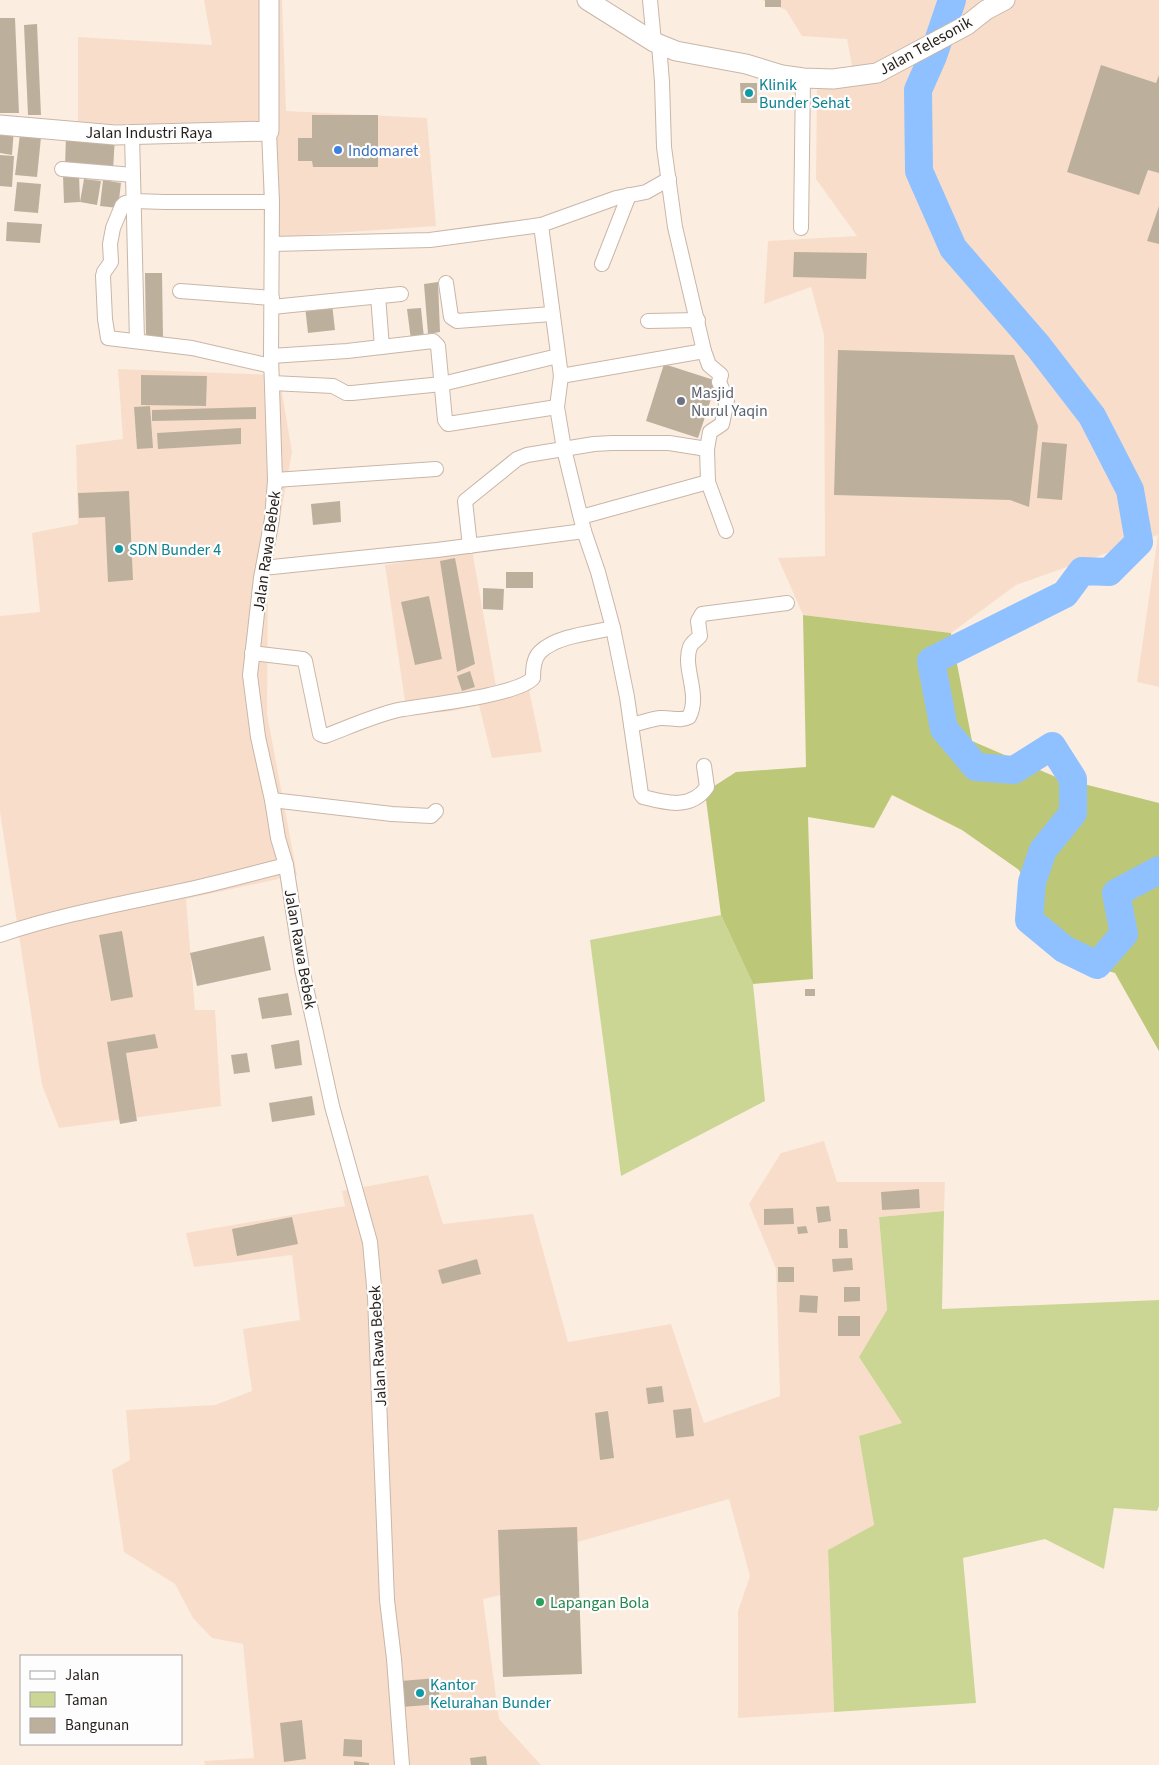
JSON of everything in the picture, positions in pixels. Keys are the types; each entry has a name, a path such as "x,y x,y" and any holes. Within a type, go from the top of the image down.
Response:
{"street":[{"path":"268,131 269,0"},
{"name":"Jalan Telesonik","path":"587,0 656,43 676,51 746,64 782,75 834,79 877,73 967,25 986,10 1005,0"},
{"path":"650,0 662,82 664,147 675,227 704,351 709,364 721,375 718,382 728,400 722,424 710,432 707,449 708,482 726,531"},
{"path":"801,228 803,78"},
{"name":"Jalan Industri Raya","path":"0,125 96,134 132,135 268,131"},
{"name":"Jalan Rawa Bebek","path":"268,131 272,202 271,361 275,480 272,519 263,568 250,675 258,737 278,838 286,865 302,969 332,1106 370,1242 376,1297 387,1600 394,1659 402,1765"},
{"path":"132,135 137,341"},
{"path":"62,169 133,176"},
{"path":"272,244 430,240 541,224 616,198 646,192 669,179"},
{"path":"602,264 630,195"},
{"path":"272,202 134,201 125,203 122,206 111,236 111,262 103,276 107,337 271,361 433,341 438,346 445,420 448,424 558,407"},
{"path":"541,224 558,356 560,376 558,407 564,448 584,531 598,572 613,628 632,725 641,794 643,797 667,804 690,802 701,795 706,787 704,766"},
{"path":"446,283 451,317 457,321 552,314"},
{"path":"180,291 272,303 401,294"},
{"path":"378,296 382,347"},
{"path":"648,322 698,320"},
{"path":"560,376 704,351"},
{"path":"272,383 334,386 346,393 352,394 442,384 558,356"},
{"path":"470,546 465,501 518,458 564,448 594,444 669,444 707,449"},
{"path":"275,480 436,469"},
{"path":"581,516 708,482"},
{"path":"263,568 470,546 584,531"},
{"path":"632,725 658,718 680,720 689,717 693,702 689,650 691,645 700,636 698,621 702,614 787,603"},
{"path":"252,653 303,659 305,661 320,734 325,736 382,714 486,695 522,685 533,678 535,661 539,653 551,645 568,637 613,628"},
{"path":"272,800 392,814 432,816 436,812"},
{"path":"0,935 39,922 132,900 191,889 286,865"}],"shaded area":[{"path":"204,0 282,0 286,111 427,118 436,226 264,238 262,128 78,123 78,37 212,45"},
{"path":"762,0 1159,0 1159,687 1137,682 1158,535 1016,585 951,633 803,615 778,558 825,556 824,335 811,287 764,304 768,241 857,236 816,179 817,90 855,82 847,39 802,36 786,10"},
{"path":"118,369 279,375 292,452 268,586 267,714 297,875 186,899 195,1010 215,1010 221,1106 59,1128 42,1085 0,812 0,616 40,612 32,533 78,524 76,445 123,439"},
{"path":"472,550 496,686 527,680 542,752 492,758 479,705 453,711 407,715 385,565"},
{"path":"824,1141 837,1182 945,1182 944,1211 879,1217 887,1311 859,1357 902,1423 859,1436 874,1526 828,1550 834,1712 738,1718 738,1611 750,1576 729,1499 574,1543 568,1580 483,1599 499,1719 541,1765 205,1765 204,1761 254,1758 243,1644 212,1638 193,1618 175,1584 124,1552 112,1470 130,1460 126,1410 215,1405 252,1391 243,1329 300,1320 292,1255 194,1267 186,1233 345,1206 342,1191 428,1175 443,1224 533,1214 568,1342 671,1324 704,1423 780,1396 776,1269 749,1204 781,1153"}],"green space":[{"path":"803,615 951,633 972,741 1056,777 1159,803 1159,1051 1115,973 1059,957 1019,870 962,830 892,795 874,828 808,817 813,979 753,984 721,915 705,792 736,772 806,767"},
{"path":"721,915 753,984 765,1101 621,1176 590,940"},
{"path":"944,1211 942,1309 1159,1300 1159,1506 1157,1511 1114,1508 1104,1569 1045,1539 963,1558 976,1703 834,1712 828,1550 874,1525 859,1436 902,1423 859,1357 887,1310 879,1217"}],"building":[{"path":"765,0 781,0 781,7 765,7"},
{"path":"0,18 15,18 19,113 0,113"},
{"path":"37,24 41,115 28,115 24,25"},
{"path":"1101,65 1156,83 1159,75 1159,173 1148,170 1139,195 1067,172"},
{"name":"Klinik Bunder Sehat","path":"740,83 757,83 757,103 741,103"},
{"name":"Indomaret","path":"312,115 378,115 378,167 313,167 312,161 298,161 298,138 312,138"},
{"path":"0,127 14,128 12,155 0,153"},
{"path":"20,134 41,137 37,177 15,175"},
{"path":"66,135 115,137 113,170 65,168"},
{"path":"0,155 14,156 12,187 0,186"},
{"path":"63,175 79,175 80,202 64,203"},
{"path":"84,179 101,181 97,205 80,202"},
{"path":"103,180 121,183 118,208 100,206"},
{"path":"17,182 41,184 38,213 14,211"},
{"path":"1159,206 1159,244 1147,241"},
{"path":"7,222 42,224 40,243 6,241"},
{"path":"794,252 867,253 866,279 793,277"},
{"path":"145,273 162,273 163,338 146,338"},
{"path":"438,282 440,332 428,334 424,284"},
{"path":"332,304 335,330 308,333 305,306"},
{"path":"421,308 424,338 411,340 407,309"},
{"path":"838,350 1014,355 1038,426 1029,507 1010,500 834,495"},
{"name":"Masjid Nurul Yaqin","path":"664,364 717,381 698,438 646,421"},
{"path":"141,375 207,376 206,406 141,405"},
{"path":"150,406 153,448 137,449 134,407"},
{"path":"256,407 256,419 152,421 152,410"},
{"path":"241,428 241,444 158,449 157,433"},
{"path":"1042,442 1067,444 1062,500 1037,498"},
{"name":"SDN Bunder 4","path":"129,491 133,580 108,582 105,517 79,518 78,493"},
{"path":"340,501 341,522 313,525 311,504"},
{"path":"455,558 475,664 457,672 440,561"},
{"path":"506,572 533,572 533,588 506,588"},
{"path":"483,588 504,589 503,610 483,609"},
{"path":"429,596 442,659 415,665 401,602"},
{"path":"470,671 475,687 462,691 457,676"},
{"path":"122,931 133,997 111,1001 99,935"},
{"path":"264,936 271,970 197,986 190,953"},
{"path":"805,989 815,989 815,996 805,996"},
{"path":"288,993 292,1015 262,1019 258,998"},
{"path":"155,1034 158,1048 126,1053 137,1121 120,1124 107,1042"},
{"path":"299,1040 302,1065 275,1069 271,1045"},
{"path":"247,1053 250,1072 234,1074 231,1055"},
{"path":"312,1096 315,1115 272,1122 269,1103"},
{"path":"919,1189 920,1208 882,1210 881,1192"},
{"path":"829,1206 831,1221 818,1223 816,1207"},
{"path":"793,1208 794,1224 764,1225 764,1209"},
{"path":"292,1217 298,1244 237,1256 232,1229"},
{"path":"806,1226 808,1233 798,1234 797,1227"},
{"path":"839,1229 847,1229 848,1248 839,1248"},
{"path":"852,1258 853,1270 833,1272 832,1259"},
{"path":"477,1259 481,1274 442,1284 438,1270"},
{"path":"778,1267 794,1267 794,1282 778,1282"},
{"path":"844,1287 860,1287 860,1301 844,1302"},
{"path":"800,1295 818,1296 817,1313 799,1312"},
{"path":"838,1316 860,1316 860,1336 838,1336"},
{"path":"662,1386 664,1402 648,1404 646,1388"},
{"path":"691,1408 694,1436 676,1438 673,1410"},
{"path":"608,1411 614,1458 600,1460 595,1413"},
{"name":"Lapangan Bola","path":"577,1527 582,1674 503,1677 498,1530"},
{"name":"Kantor Kelurahan Bunder","path":"438,1678 440,1704 402,1707 400,1681"},
{"path":"302,1720 306,1759 284,1762 280,1723"},
{"path":"344,1739 362,1740 362,1757 343,1756"},
{"path":"486,1756 487,1765 471,1765 470,1758"},
{"path":"354,1761 369,1763 369,1765 354,1765"}],"waterway":[{"path":"952,0 933,56 918,90 919,171 953,248 1038,346 1092,416 1130,490 1139,542 1109,572 1082,571 1065,594 931,661 944,729 976,767 1014,770 1052,746 1073,779 1073,813 1043,850 1032,882 1029,920 1064,949 1097,965 1124,934 1116,893 1159,870"}],"place":[{"name":"Klinik Bunder Sehat","path":"749,93"},
{"name":"Indomaret","path":"338,150"},
{"name":"Masjid Nurul Yaqin","path":"681,401"},
{"name":"SDN Bunder 4","path":"119,549"},
{"name":"Lapangan Bola","path":"540,1602"},
{"name":"Kantor Kelurahan Bunder","path":"420,1693"}]}
